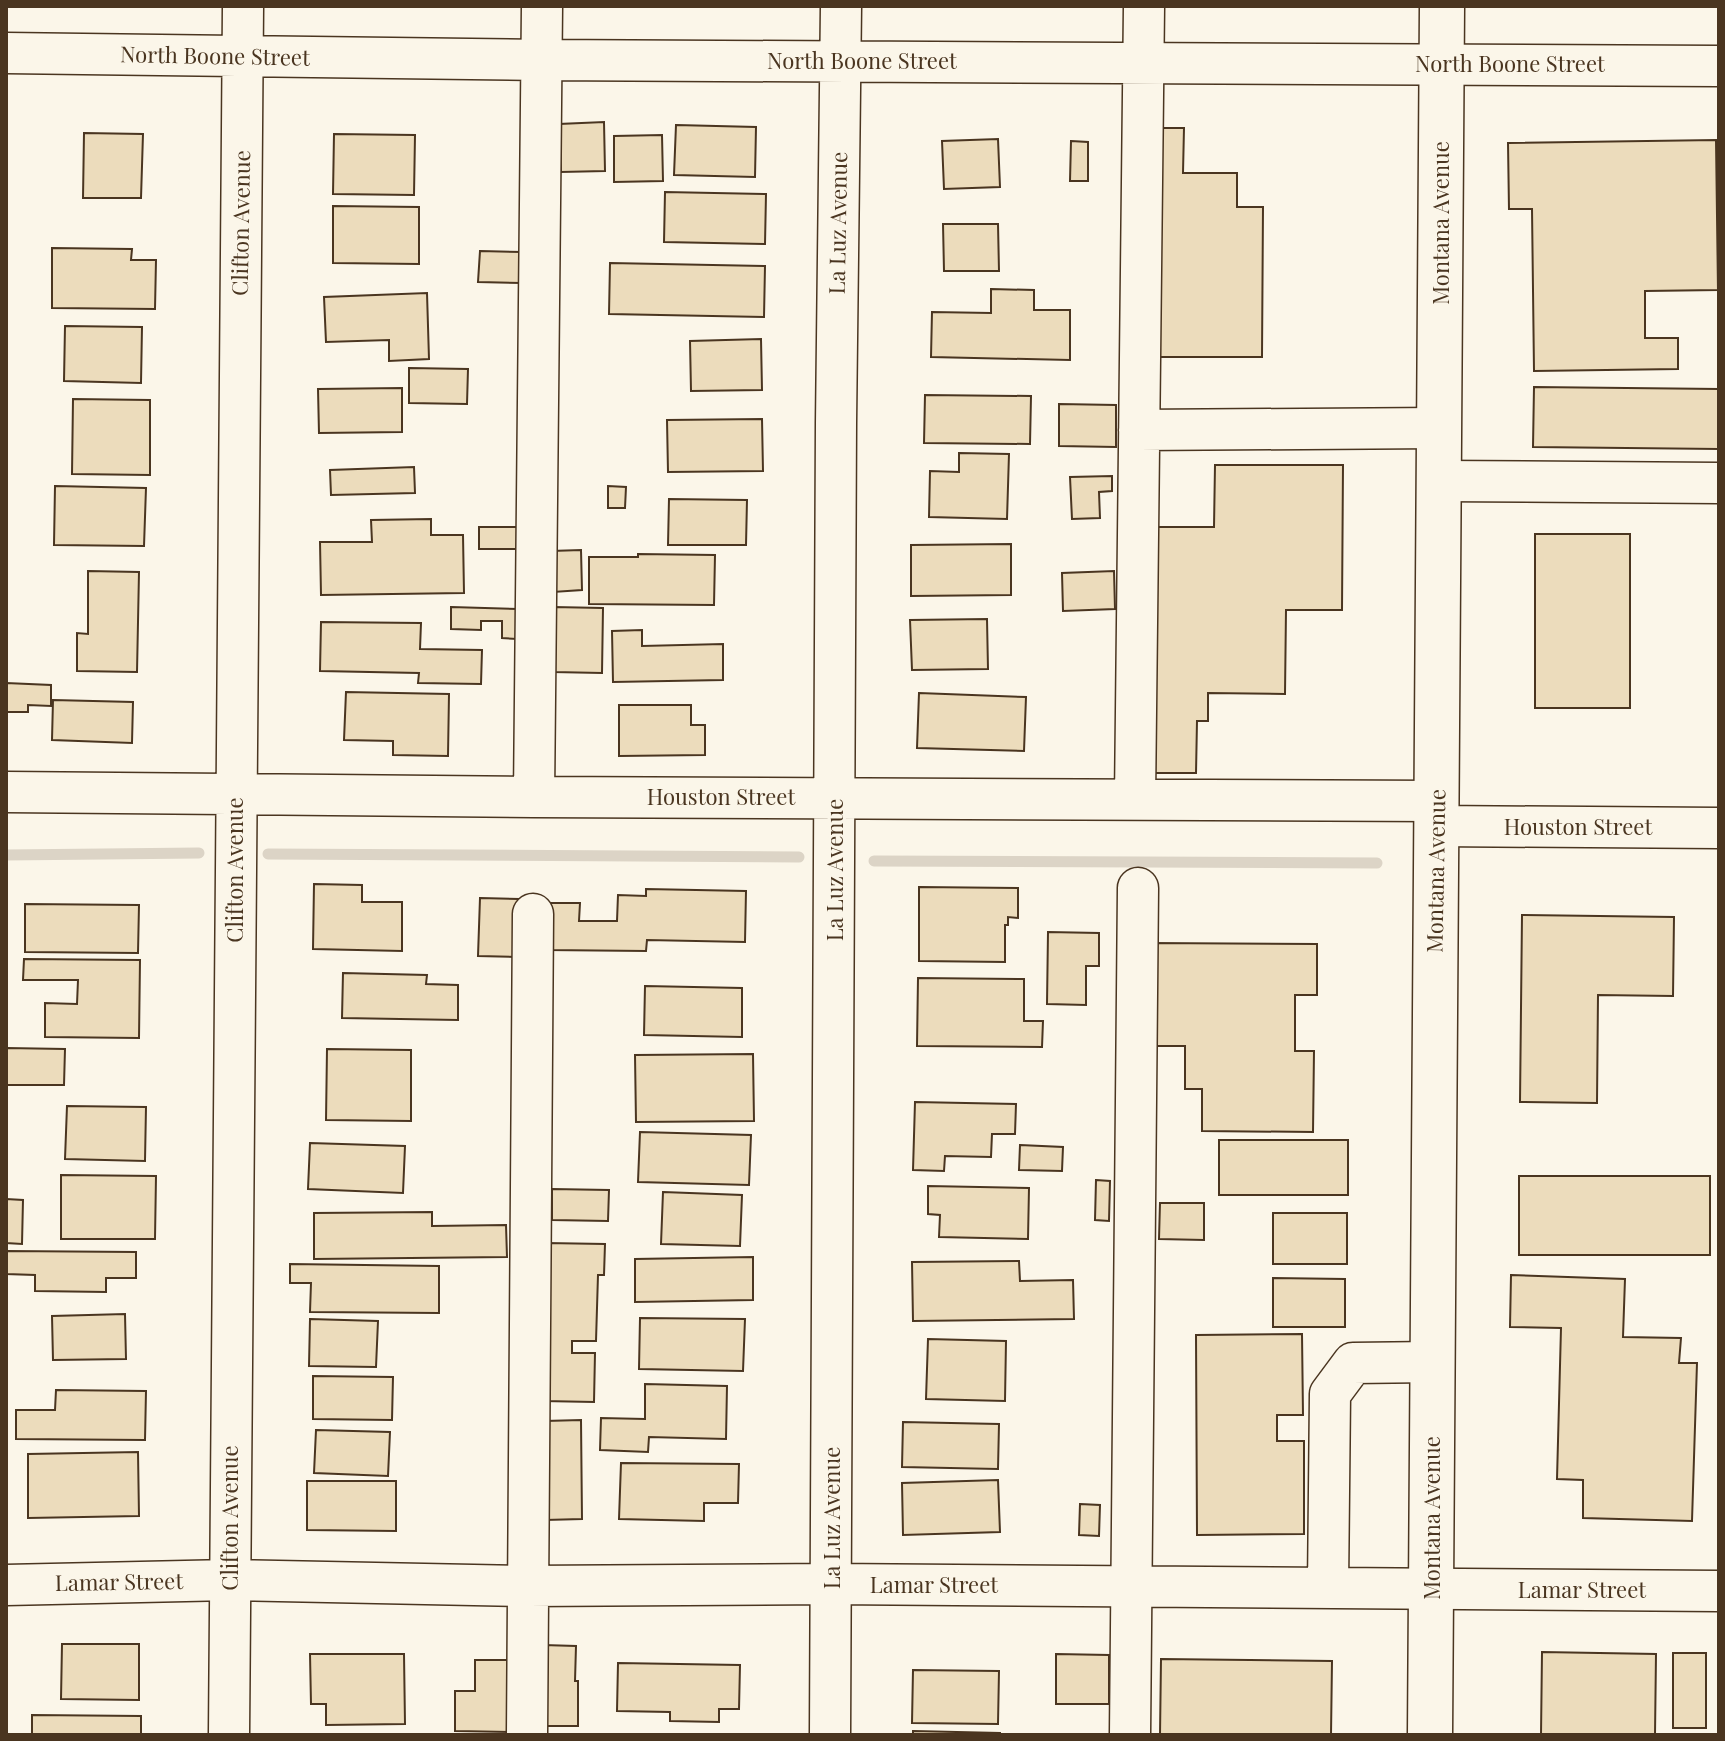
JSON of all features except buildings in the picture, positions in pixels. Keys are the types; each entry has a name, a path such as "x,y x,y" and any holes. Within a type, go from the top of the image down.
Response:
{"main road":[{"name":"Montana Avenue","path":"1430,1735 1442,6"}],"street":[{"name":"Clifton Avenue","path":"229,1735 243,6"},
{"path":"534,797 542,6"},
{"name":"La Luz Avenue","path":"830,1735 841,6"},
{"path":"1135,799 1144,6"},
{"name":"North Boone Street","path":"6,53 542,60 1719,66"},
{"path":"1139,430 1439,428"},
{"path":"1439,481 1719,483"},
{"name":"Houston Street","path":"6,792 1135,799 1719,828"},
{"path":"1130,1735 1138,888"},
{"path":"527,1735 533,914"},
{"path":"1328,1588 1330,1394 1353,1363 1433,1362"},
{"name":"Lamar Street","path":"6,1585 230,1580 528,1586 831,1584 1719,1591"}],"waterway":[{"path":"6,855 199,853"},
{"path":"268,854 799,857"},
{"path":"874,861 1377,863"}]}
